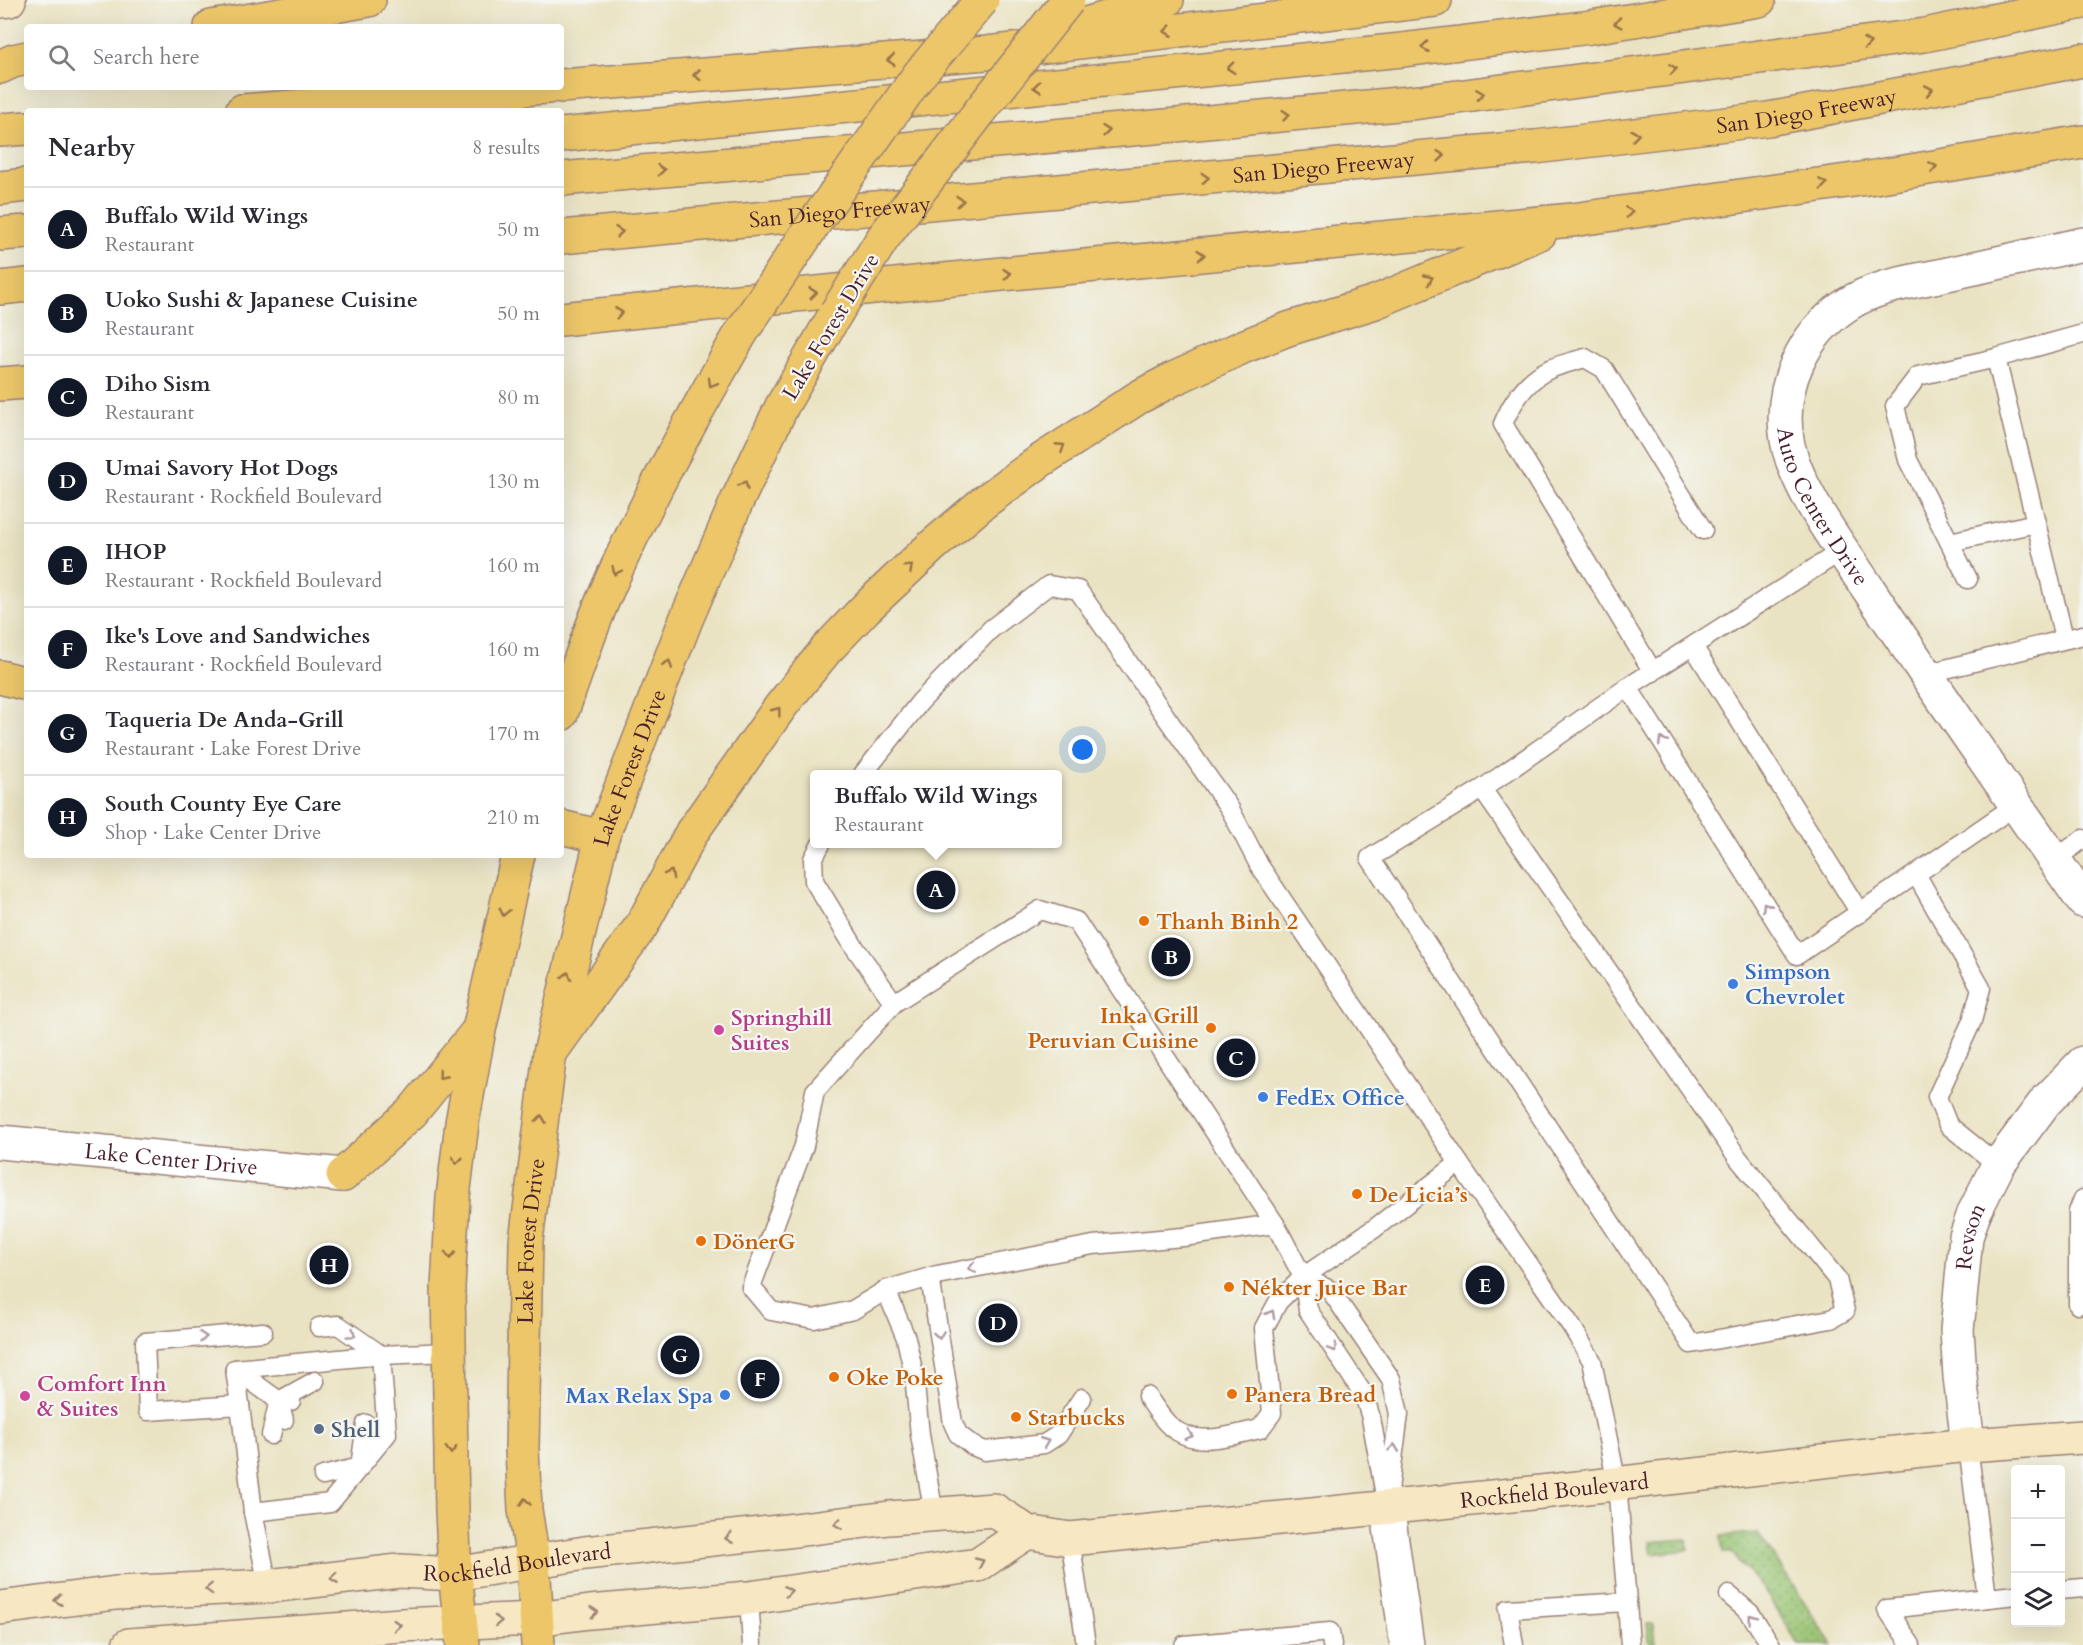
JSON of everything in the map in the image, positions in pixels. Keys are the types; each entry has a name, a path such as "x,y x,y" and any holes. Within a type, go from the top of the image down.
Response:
{"main road":[{"path":"0,1 9,0"},
{"path":"229,24 369,0"},
{"path":"564,706 602,603 641,518 689,423 741,333 811,228 918,76 982,0"},
{"name":"Lake Forest Drive","path":"537,1632 533,1560 525,1510 522,1449 526,1241 550,1053 602,837 685,622 737,501 782,406 883,238 1068,0"},
{"path":"987,53 1167,0"},
{"path":"564,86 987,53 1435,0"},
{"path":"564,135 1402,50 1591,27 1759,0"},
{"path":"564,179 1420,102 1925,35 2083,2"},
{"path":"0,67 24,59"},
{"name":"San Diego Freeway","path":"564,237 1570,143 1768,120 2083,60"},
{"path":"280,108 510,90"},
{"path":"0,130 24,128"},
{"path":"564,319 1022,272 1572,220 1875,177 2083,142"},
{"path":"0,188 24,185"},
{"path":"550,1053 642,925 692,832 781,706 826,650 866,608 931,547 984,502 1040,461 1139,397 1173,379 1245,346 1288,329 1375,302 1572,220"},
{"path":"0,234 24,232"},
{"path":"0,288 24,285"},
{"path":"0,384 24,382"},
{"path":"0,677 24,683"},
{"path":"564,828 602,837"},
{"path":"462,1634 455,1574 449,1352 448,1287 453,1197 462,1123 479,1030 517,858"},
{"path":"343,1175 412,1112 479,1030"},
{"name":"Rockfield Boulevard","path":"0,1608 116,1593 268,1586 399,1571 455,1574 533,1560 889,1518 994,1510 1027,1532 1070,1539 1617,1484 1968,1445 2083,1437"},
{"path":"129,1645 402,1624 462,1634 537,1632 590,1612 749,1598 978,1565 1027,1532"}],"street":[{"name":"Auto Center Drive","path":"2083,244 1869,293 1839,310 1811,338 1791,376 1786,401 1785,425 1787,442 1803,485 1843,550 1925,674 2083,901"},
{"name":"Revson","path":"1968,1445 1957,1330 1966,1237 1974,1213 1998,1166 2045,1102 2083,1063"},
{"name":"Lake Center Drive","path":"0,1142 343,1175"},
{"path":"1387,1506 1407,1645"}],"lane":[{"path":"1968,579 1908,460 1895,406 1918,376 2083,334"},
{"path":"1653,672 1503,424 1510,407 1526,387 1545,371 1585,358 1604,369 1703,530"},
{"path":"1996,358 2064,638"},
{"path":"1950,542 2036,523"},
{"path":"1482,789 1738,1158 1837,1279 1845,1311 1831,1319 1691,1344 1370,858 1482,789 1628,687 1843,550"},
{"path":"866,770 920,702 991,628 1049,585 1078,590 1230,809 1259,865 1572,1327 1592,1361 1617,1484 1630,1645"},
{"path":"1925,674 2083,635"},
{"path":"1694,646 1860,913"},
{"path":"1628,687 1797,955 2016,805"},
{"path":"2054,860 2083,839"},
{"path":"818,848 813,859 813,881 853,945 894,1003"},
{"path":"1917,874 1981,988 1972,1021 1937,1097 1948,1125 1998,1166"},
{"path":"1275,1224 1183,1237 1093,1245 930,1277 886,1290 853,1310 814,1319 771,1311 751,1287 804,1146 815,1091 894,1003 1040,910 1076,921 1275,1224 1303,1277 1308,1310 1364,1395 1371,1418 1387,1506"},
{"path":"1147,1396 1170,1426 1183,1434 1209,1440 1260,1429 1272,1413 1264,1328 1278,1302 1303,1277 1375,1228 1459,1163"},
{"path":"2078,1305 2078,1212 2083,1199"},
{"path":"930,1277 953,1424 958,1434 973,1446 985,1450 1044,1444 1058,1435 1082,1398"},
{"path":"1303,1277 1330,1290 1391,1379 1399,1414 1387,1506"},
{"path":"886,1290 906,1338 910,1356 934,1514"},
{"path":"319,1327 338,1325 381,1355"},
{"path":"240,1405 148,1411 145,1342 263,1332"},
{"path":"235,1369 381,1355 449,1352"},
{"path":"253,1512 330,1503 387,1434 381,1355"},
{"path":"235,1369 253,1512 268,1586"},
{"path":"235,1369 279,1401 299,1402"},
{"path":"271,1435 279,1401 315,1381"},
{"path":"279,1401 284,1420"},
{"path":"360,1467 366,1424"},
{"path":"350,1443 360,1467"},
{"path":"1968,1445 1987,1598"},
{"path":"335,1462 360,1467"},
{"path":"323,1476 360,1467"},
{"path":"1070,1539 1086,1645"},
{"path":"2065,1590 2083,1588"},
{"path":"1729,1595 1750,1613 1771,1645"},
{"path":"1911,1645 1887,1610 2011,1596"},
{"path":"749,1598 752,1645"},
{"path":"1514,1645 1508,1609 1627,1602"},
{"path":"1184,1645 1331,1639"}],"green space":[{"path":"1758,1533 1833,1645 1799,1645 1766,1593 1732,1553 1723,1553 1721,1536"},
{"path":"1687,1539 1688,1550 1652,1554 1650,1542"},
{"path":"1647,1624 1654,1624 1656,1645 1650,1645"}],"place":[{"name":"Buffalo Wild Wings","path":"936,890"},
{"name":"Thanh Binh 2","path":"1144,921"},
{"name":"Uoko Sushi & Japanese Cuisine","path":"1171,957"},
{"name":"Simpson Chevrolet","path":"1733,984"},
{"name":"Inka Grill Peruvian Cuisine","path":"1211,1028"},
{"name":"Springhill Suites","path":"719,1030"},
{"name":"Diho Sism","path":"1236,1058"},
{"name":"FedEx Office","path":"1263,1097"},
{"name":"De Licia’s","path":"1357,1194"},
{"name":"DönerG","path":"701,1241"},
{"name":"South County Eye Care","path":"329,1265"},
{"name":"IHOP","path":"1485,1285"},
{"name":"Nékter Juice Bar","path":"1229,1287"},
{"name":"Umai Savory Hot Dogs","path":"998,1323"},
{"name":"Taqueria De Anda-Grill","path":"680,1355"},
{"name":"Oke Poke","path":"834,1377"},
{"name":"Ike's Love and Sandwiches","path":"760,1379"},
{"name":"Panera Bread","path":"1232,1394"},
{"name":"Max Relax Spa","path":"725,1395"},
{"name":"Comfort Inn & Suites","path":"25,1396"},
{"name":"Starbucks","path":"1016,1417"},
{"name":"Shell","path":"319,1429"}]}
